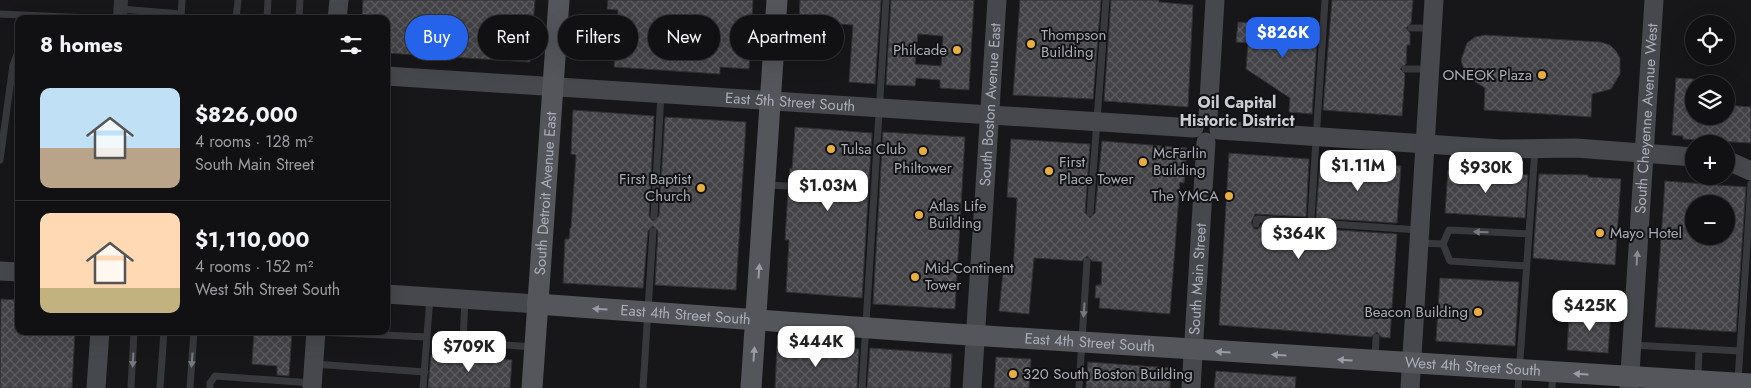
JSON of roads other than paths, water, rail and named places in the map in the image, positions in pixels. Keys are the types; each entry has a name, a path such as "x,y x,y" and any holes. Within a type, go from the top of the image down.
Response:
{"main road":[{"name":"South Detroit Avenue East","path":"532,388 559,0"},
{"path":"751,388 777,0"},
{"name":"East 4th Street South","path":"537,304 1194,350"},
{"name":"West 4th Street South","path":"1194,350 1411,364 1519,380 1744,383"}],"street":[{"path":"337,15 339,0"},
{"name":"South Boston Avenue East","path":"972,388 997,0"},
{"name":"South Main Street","path":"1191,388 1216,0"},
{"path":"1410,388 1434,0"},
{"name":"South Cheyenne Avenue West","path":"1630,382 1654,0"},
{"name":"East 5th Street South","path":"390,76 1501,149 1576,148 1685,156"},
{"path":"1735,164 1751,171"},
{"path":"0,271 15,272"},
{"name":"East 4th Street South","path":"390,294 537,304"},
{"path":"96,388 100,335"},
{"path":"312,386 316,335"}],"lane":[{"path":"181,15 182,0"},
{"path":"236,15 238,0"},
{"path":"267,15 268,0"},
{"path":"299,15 300,0"},
{"path":"862,388 886,0"},
{"path":"1090,213 1106,0"},
{"path":"1311,218 1325,0"},
{"path":"0,14 118,12 165,15"},
{"path":"1411,28 1433,28"},
{"path":"0,160 15,60"},
{"path":"1406,68 1430,69"},
{"path":"654,216 661,93"},
{"path":"1519,380 1535,149"},
{"path":"1744,383 1740,351 1751,184"},
{"path":"765,185 788,186"},
{"path":"1256,224 1257,219 1419,236 1443,244"},
{"path":"1526,266 1450,261 1443,244 1449,230 1528,234"},
{"path":"643,388 653,231"},
{"path":"1079,388 1087,261"},
{"path":"423,388 430,296"},
{"path":"465,299 463,342 535,347"},
{"path":"830,348 831,326"},
{"path":"131,388 134,335"},
{"path":"160,388 164,335"},
{"path":"190,388 194,335"},
{"path":"383,335 427,337"},
{"path":"1375,362 1376,337"},
{"path":"1632,345 1740,351"},
{"path":"1698,381 1699,349"},
{"path":"314,364 424,372"},
{"path":"210,388 210,382 215,376 312,386"}],"place":[{"name":"Thompson Building","path":"1031,44"},
{"name":"Philcade","path":"957,50"},
{"name":"ONEOK Plaza","path":"1542,75"},
{"name":"Tulsa Club","path":"831,149"},
{"name":"Philtower","path":"923,151"},
{"name":"McFarlin Building","path":"1143,162"},
{"name":"First Place Tower","path":"1049,171"},
{"name":"First Baptist Church","path":"701,188"},
{"name":"The YMCA","path":"1229,196"},
{"name":"Atlas Life Building","path":"919,215"},
{"name":"Mayo Hotel","path":"1600,233"},
{"name":"Mid-Continent Tower","path":"915,277"},
{"name":"Beacon Building","path":"1478,312"},
{"name":"320 South Boston Building","path":"1013,374"}],"district":[{"name":"Oil Capital Historic District","path":"1237,111"}]}
